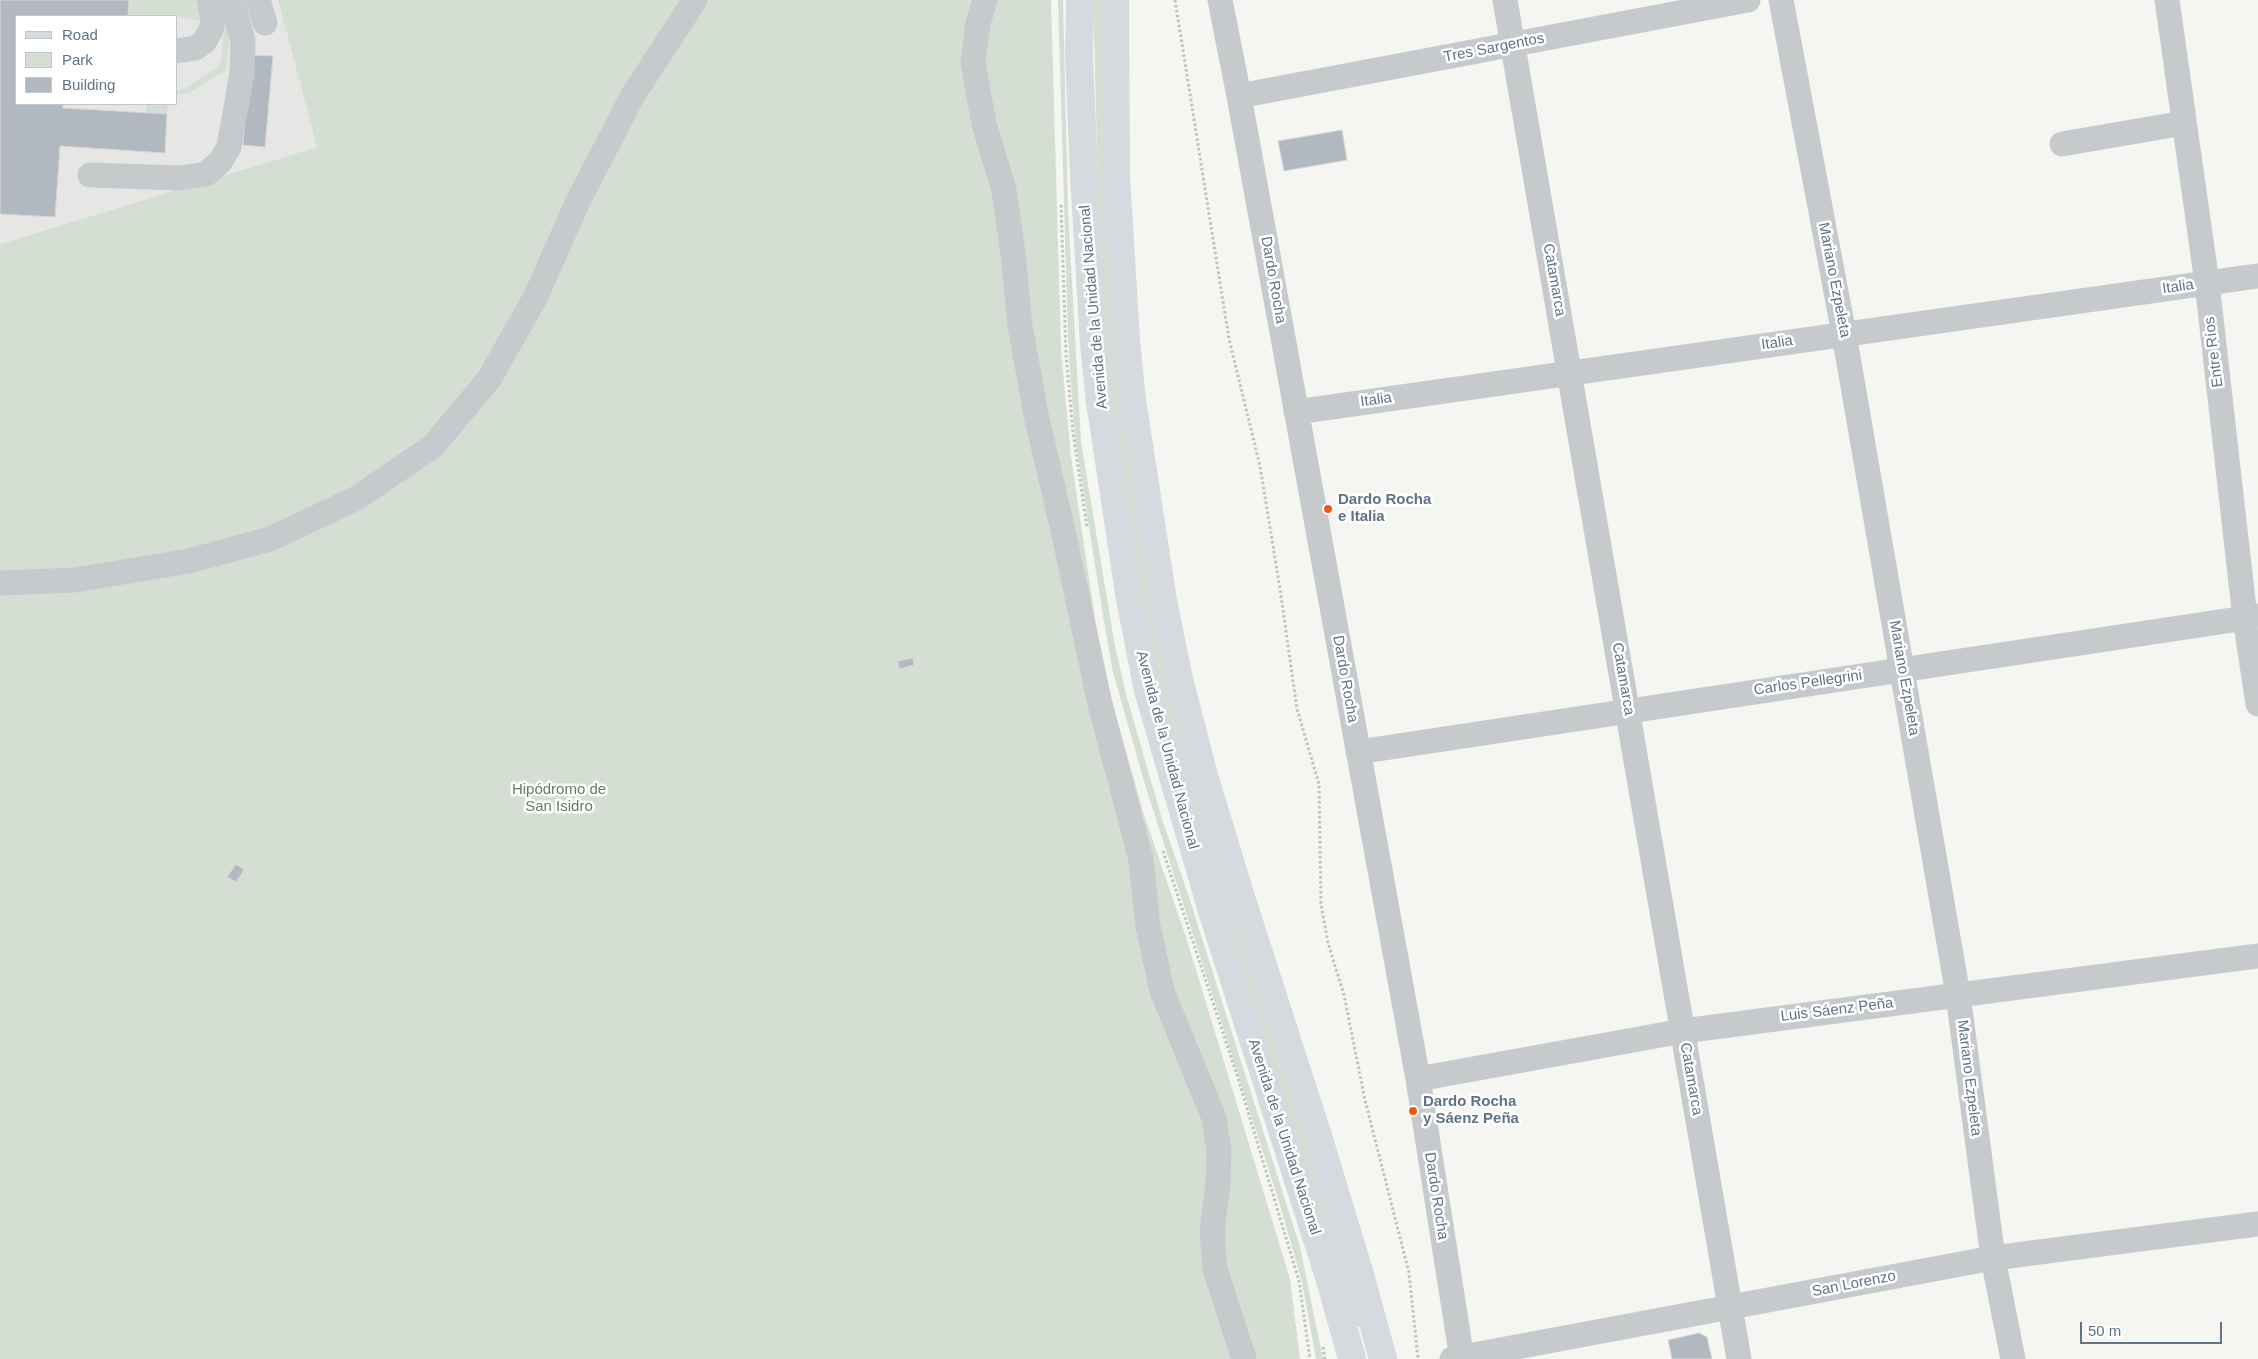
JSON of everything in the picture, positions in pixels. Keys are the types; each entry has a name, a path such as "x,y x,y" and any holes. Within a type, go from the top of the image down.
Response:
{"main road":[{"name":"Avenida de la Unidad Nacional","path":"1080,0 1079,56 1094,344 1100,402 1131,608 1148,690 1212,911 1331,1283 1352,1359"},
{"name":"Avenida de la Unidad Nacional","path":"1115,0 1116,176 1126,341 1132,400 1169,630 1179,679 1208,791 1318,1136 1359,1272 1382,1359"}],"street":[{"path":"178,51 195,48 204,42 211,30 213,18 209,0"},
{"path":"90,175 180,178 206,174 220,162 229,147 242,73 243,41 232,0"},
{"path":"258,0 265,23"},
{"path":"0,583 75,580 189,561 270,539 357,498 433,446 489,379 536,296 578,201 633,95 695,0"},
{"path":"985,0 978,23 973,62 984,124 1004,190 1013,253 1020,326 1037,419 1100,704 1141,860 1148,926 1162,991 1214,1118 1218,1151 1218,1184 1212,1231 1215,1269 1244,1359"},
{"name":"Dardo Rocha","path":"1220,0 1418,1079 1459,1359"},
{"name":"Catamarca","path":"1505,0 1738,1359"},
{"name":"Tres Sargentos","path":"1239,96 1748,0"},
{"name":"Mariano Ezpeleta","path":"1781,0 1844,334 1958,995 1993,1258 2013,1359"},
{"name":"Entre Ríos","path":"2167,0 2251,617 2258,704"},
{"path":"2062,144 2184,123"},
{"name":"Italia","path":"1296,412 2258,276"},
{"name":"Carlos Pellegrini","path":"1358,752 2251,617"},
{"name":"Luis Sáenz Peña","path":"1418,1079 1683,1031 2258,956"},
{"name":"San Lorenzo","path":"1459,1359 1993,1258 2258,1224"}],"path":[{"path":"1175,0 1230,339 1262,476 1297,709 1319,784 1321,904 1328,943 1344,995 1364,1100 1409,1273 1418,1359"}],"shaded area":[{"path":"0,0 278,0 317,147 0,244"}],"green space":[{"path":"129,0 199,0 204,22 178,15 128,15"},
{"path":"218,0 231,25 226,70 189,93 178,95 178,90 187,88 217,67 221,61 224,26"},
{"name":"Hipódromo de San Isidro","path":"278,0 1051,0 1061,350 1071,457 1102,666 1144,815 1186,937 1290,1279 1300,1359 0,1359 0,244 317,147"},
{"path":"1058,0 1063,0 1068,211 1081,442 1115,646 1126,694 1162,819 1187,891 1300,1247 1323,1359 1316,1359 1302,1282 1280,1205 1146,788 1113,672 1076,444 1071,385"},
{"path":"1093,0 1106,0 1129,447 1325,1181 1361,1327 1358,1327 1353,1321 1157,688 1109,397 1098,184"},
{"path":"146,105 168,105 167,114 146,113"}],"building":[{"path":"0,0 129,0 128,15 15,15 15,105 63,105 63,108 167,114 165,153 60,146 55,217 0,214"},
{"path":"250,55 273,56 265,147 243,145"},
{"path":"1342,130 1347,160 1284,171 1278,141"},
{"path":"913,658 914,665 899,669 898,661"},
{"path":"236,864 244,870 236,882 227,877"},
{"path":"1699,1333 1707,1337 1712,1359 1672,1359 1668,1340"}],"place":[{"name":"Dardo Rocha e Italia","path":"1328,509"},
{"name":"Dardo Rocha y Sáenz Peña","path":"1413,1111"}]}
